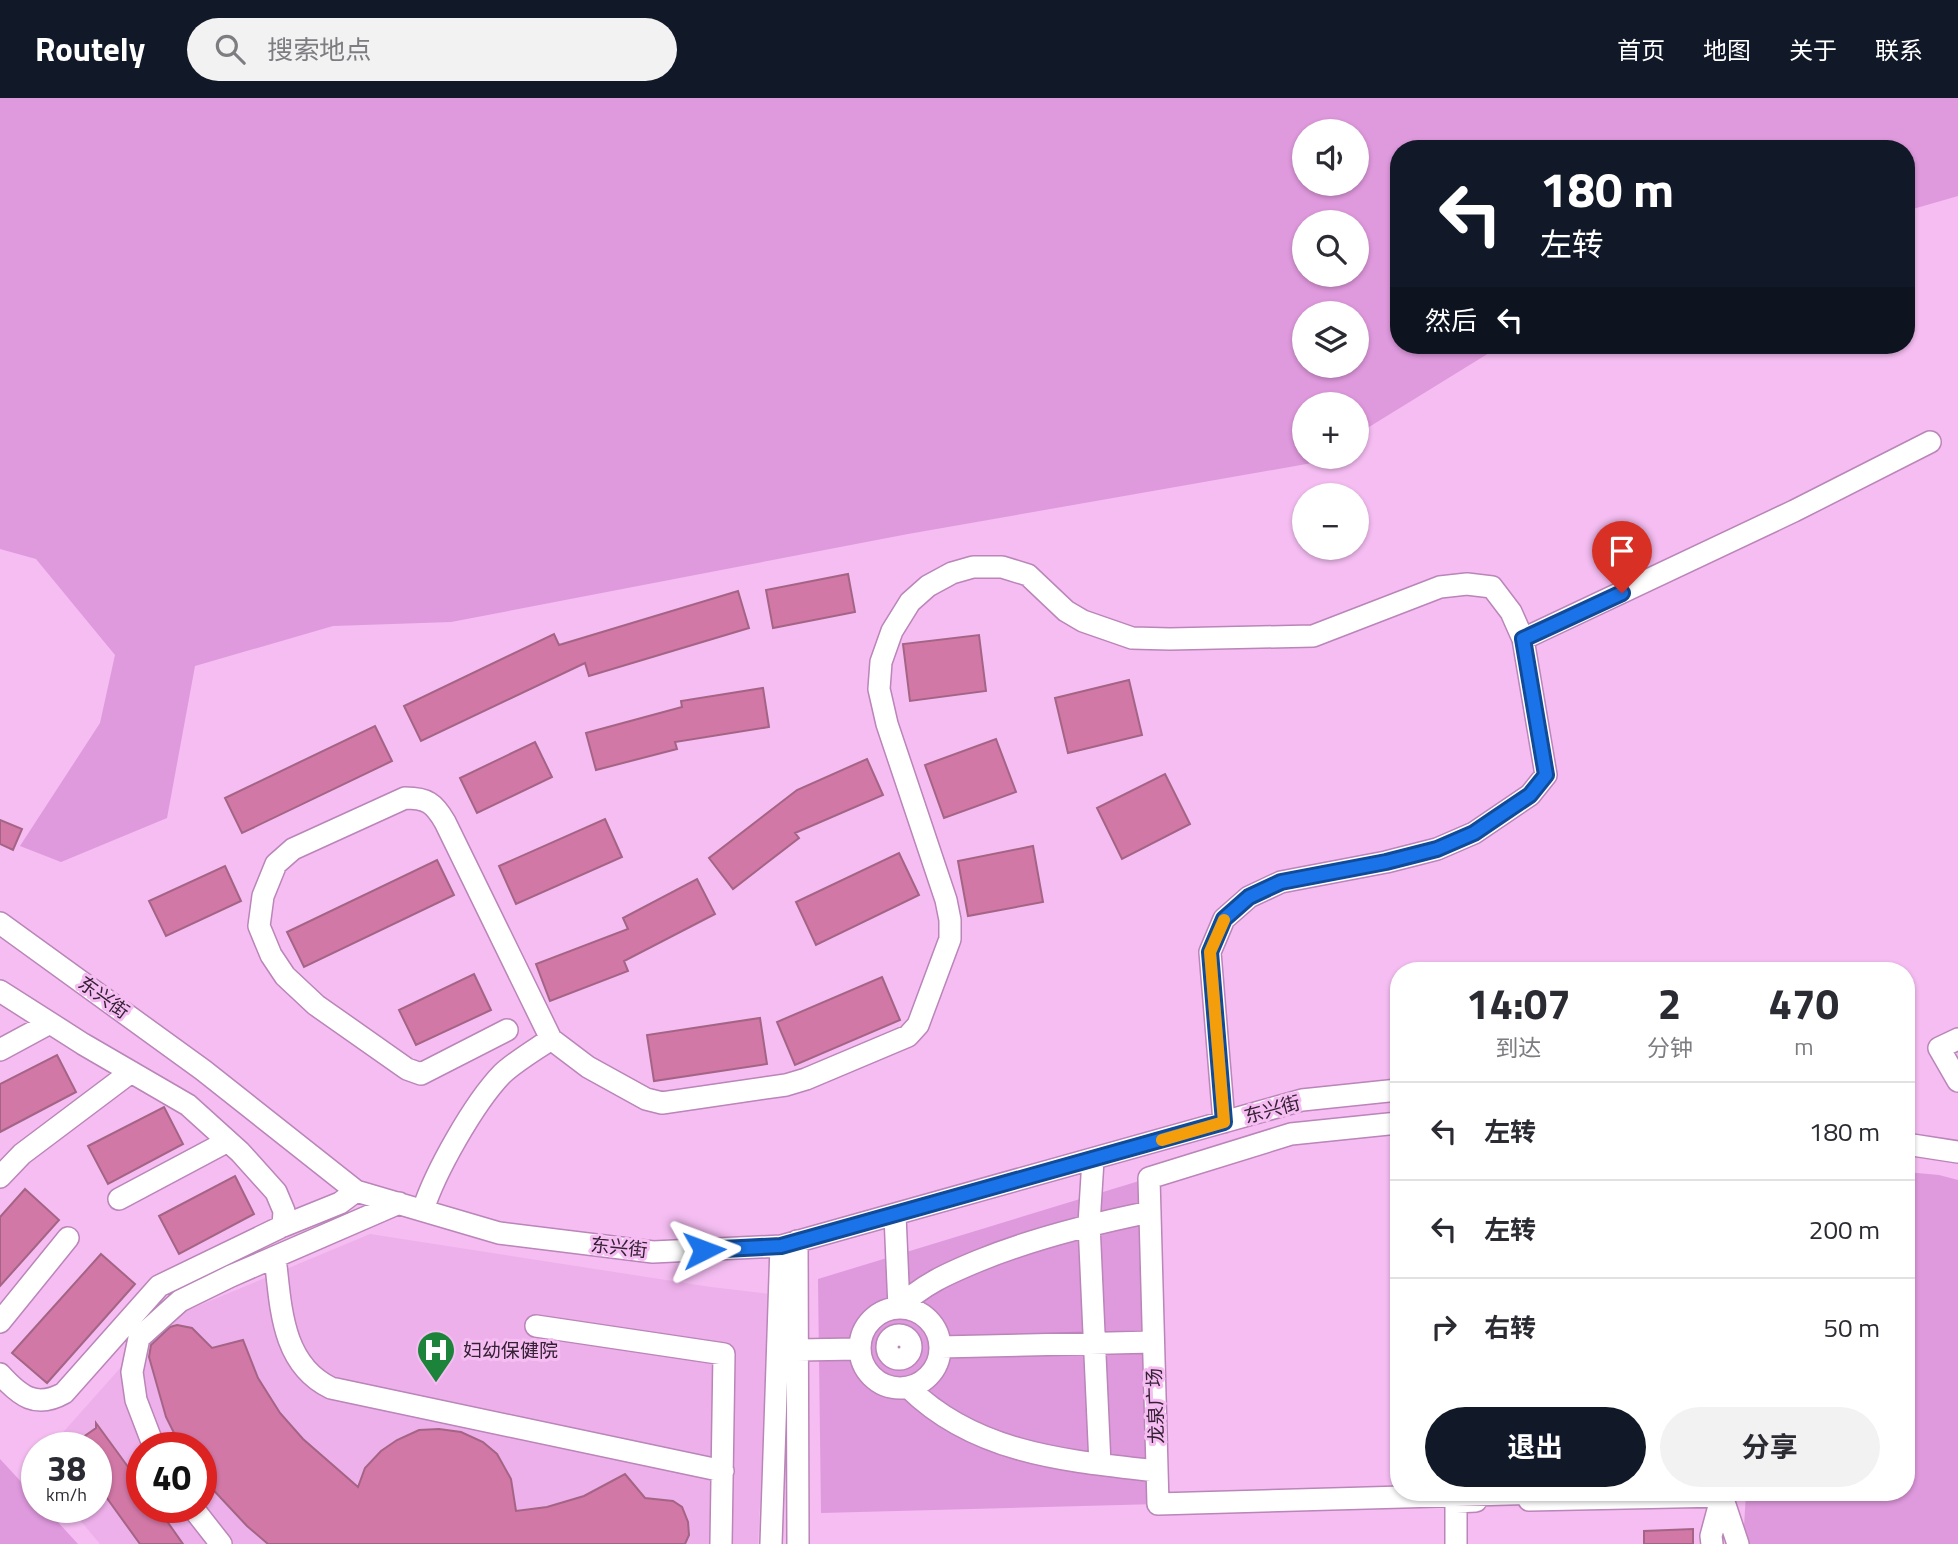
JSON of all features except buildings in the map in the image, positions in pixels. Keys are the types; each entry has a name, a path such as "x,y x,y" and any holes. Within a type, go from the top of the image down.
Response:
{"street":[{"path":"1523,639 1794,512 1930,442"},
{"path":"507,1030 421,1074 407,1069 316,1005 285,976 271,955 258,926 262,896 276,864 293,849 404,798 422,798 437,808 445,822 551,1039 588,1067 646,1099 662,1103 786,1085 908,1036 918,1025 950,939 946,900 887,724 879,689 881,662 892,631 910,602 928,586 952,573 973,567 1002,567 1028,575 1066,611 1083,621 1132,638 1170,639 1313,636 1440,587 1467,583 1492,587 1511,612 1523,639 1546,775 1530,795 1474,833 1437,849 1386,862 1281,882 1249,897 1224,919 1210,952 1224,1122"},
{"name":"东兴街","path":"0,923 203,1070 356,1191 499,1233 653,1252 789,1244 1302,1100 1390,1091"},
{"path":"0,991 188,1105 228,1141 276,1192 284,1211 283,1226"},
{"path":"0,1050 50,1023"},
{"path":"423,1210 447,1157 478,1106 503,1074 551,1039"},
{"path":"1958,1039 1939,1048 1958,1080"},
{"path":"0,1177 22,1154 131,1072"},
{"name":"龙泉广场","path":"1390,1124 1290,1134 1149,1178 1158,1504 1390,1500"},
{"path":"119,1199 228,1141"},
{"path":"1915,1145 1958,1152"},
{"path":"1093,1160 1089,1224 1100,1464"},
{"path":"0,1374 16,1391 33,1400 51,1401 64,1393 159,1286 283,1226 340,1203 356,1191"},
{"path":"149,1432 136,1400 132,1371 139,1338 180,1301 399,1203"},
{"path":"899,1308 913,1293 962,1268 1037,1238 1150,1212"},
{"path":"895,1214 899,1308"},
{"path":"0,1322 68,1238"},
{"path":"789,1244 797,1350 798,1544"},
{"path":"771,1544 789,1244"},
{"path":"275,1257 285,1328 292,1348 315,1381 331,1388 723,1471"},
{"path":"899,1308 916,1311 926,1318 934,1327 940,1348 938,1361 926,1379 909,1388 894,1389 874,1380 861,1362 859,1349 864,1328 872,1319 881,1312 899,1308"},
{"path":"536,1326 724,1354 721,1544"},
{"path":"940,1348 1153,1342"},
{"path":"797,1350 859,1349"},
{"path":"909,1388 928,1407 996,1443 1048,1457 1157,1471"},
{"path":"1165,1509 1397,1501"},
{"path":"1455,1501 1457,1544"},
{"path":"1713,1544 1712,1536 1720,1501"},
{"path":"1724,1501 1738,1544"},
{"path":"205,1523 222,1544"}],"shaded area":[{"path":"0,98 1958,98 1958,196 1915,208 1915,140 1390,140 1390,354 1487,354 1369,427 1369,392 1292,392 1292,467 908,534 451,622 333,626 195,666 167,818 61,862 20,846 100,723 115,655 36,559 0,549"},
{"path":"1915,1173 1958,1180 1958,1544 1743,1544 1746,1501 1915,1501"},
{"path":"1149,1178 1158,1504 821,1513 818,1279"},
{"name":"妇幼保健院","path":"370,1234 770,1294 758,1544 100,1544 82,1523 112,1523 112,1432 63,1432 162,1321"},
{"path":"0,1459 21,1482 21,1523 59,1523 78,1544 0,1544"}],"slow traffic":[{"path":"1162,1140 1224,1122 1210,952 1224,920"}],"place":[{"name":"妇幼保健院","path":"436,1384"}],"route":[{"path":"704,1250 781,1246 1224,1122 1210,952 1224,919 1249,897 1281,882 1386,862 1437,849 1474,833 1530,795 1546,775 1523,639 1622,593"}]}
